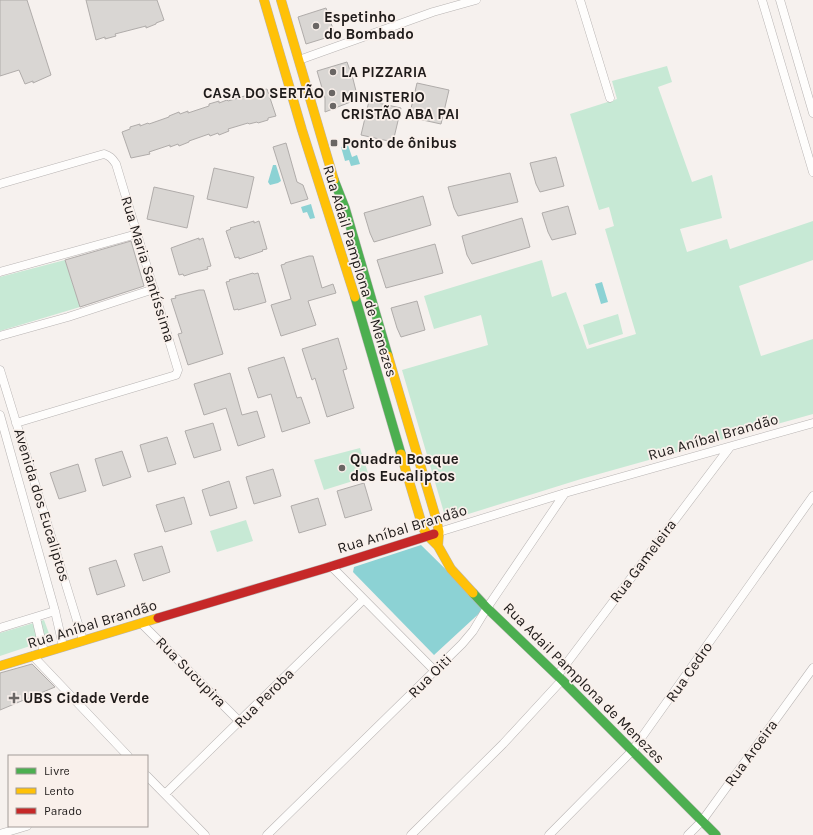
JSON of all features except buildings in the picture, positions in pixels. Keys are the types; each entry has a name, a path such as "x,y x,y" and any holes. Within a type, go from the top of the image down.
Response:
{"main road":[{"name":"Rua Adail Pamplona de Menezes","path":"264,0 423,528 428,536 438,546 451,569 488,608 716,835"},
{"name":"Rua Adail Pamplona de Menezes","path":"281,0 334,180 345,208 407,419 439,532 438,546"},
{"path":"275,39 280,41 285,54 298,57"},
{"path":"286,76 294,74 297,76 304,89 309,94"},
{"path":"346,270 362,265"},
{"path":"375,365 380,369 383,380 386,382 395,381"},
{"path":"386,403 393,401 396,402 403,416 407,419"},
{"name":"Rua Aníbal Brandão","path":"0,666 439,532"}],"street":[{"path":"298,57 433,12 476,0"},
{"path":"580,0 610,98"},
{"path":"762,0 813,172"},
{"path":"780,0 813,113"},
{"name":"Rua Maria Santíssima","path":"0,184 104,154 109,155 113,159 116,164 178,370 176,375 16,423"},
{"path":"0,272 137,234"},
{"path":"0,336 68,317 154,288"},
{"name":"Avenida dos Eucaliptos","path":"0,370 83,640"},
{"name":"Avenida dos Eucaliptos","path":"0,415 55,611 63,646"},
{"name":"Rua Aníbal Brandão","path":"439,532 565,493 813,423"},
{"path":"6,436 19,433"},
{"name":"Rua Gameleira","path":"411,835 503,744 560,678 730,447"},
{"name":"Rua Oiti","path":"267,835 435,671 473,631 565,493"},
{"name":"Rua Cedro","path":"549,835 632,751 813,496"},
{"path":"331,566 435,671"},
{"name":"Rua Peroba","path":"165,794 363,600"},
{"path":"0,628 55,611"},
{"path":"36,618 44,652"},
{"name":"Rua Sucupira","path":"142,623 240,722"},
{"path":"34,656 127,755"},
{"name":"Rua Aroeira","path":"688,835 702,821 813,668"},
{"path":"148,777 205,835"},
{"path":"148,788 156,785"},
{"path":"0,834 24,827"}],"green space":[{"path":"667,66 672,82 658,87 692,182 712,175 722,218 680,229 687,252 727,239 730,249 813,221 813,260 739,286 761,356 813,339 813,414 581,479 449,520 445,516 402,370 488,345 481,315 434,329 424,296 542,260 552,297 566,292 587,349 636,334 605,229 614,226 609,207 599,210 570,114 617,99 612,81"},
{"path":"65,260 80,307 0,331 0,277"},
{"path":"618,314 623,334 589,345 583,325"},
{"name":"Quadra Bosque dos Eucaliptos","path":"360,448 369,476 324,490 314,460"},
{"path":"246,520 253,541 217,552 210,531"},
{"path":"44,620 51,639 0,656 0,633"}],"water":[{"path":"348,145 352,157 357,155 360,164 351,166 349,160 345,161 341,147"},
{"path":"273,165 276,165 281,181 270,185 268,182"},
{"path":"311,204 315,218 310,219 307,212 303,213 301,207"},
{"path":"602,282 608,302 601,304 595,284"},
{"path":"421,545 485,608 434,655 353,572 354,567"}],"traffic: fast":[{"path":"334,180 345,208 388,356"},
{"path":"355,297 401,454"},
{"path":"473,593 716,835"}],"traffic: slow":[{"path":"264,0 302,130 355,297"},
{"path":"281,0 334,180"},
{"path":"388,356 436,518 439,532 438,546"},
{"path":"401,454 423,528 428,536 438,546 451,569 473,593"},
{"path":"0,666 158,618"}],"traffic: jam":[{"path":"158,618 434,534"}],"place":[{"name":"Espetinho do Bombado","path":"316,26"},
{"name":"LA PIZZARIA","path":"333,72"},
{"name":"CASA DO SERTÃO","path":"332,93"},
{"name":"MINISTERIO CRISTÃO ABA PAI","path":"333,106"},
{"name":"Ponto de ônibus","path":"334,143"},
{"name":"Quadra Bosque dos Eucaliptos","path":"342,468"},
{"name":"UBS Cidade Verde","path":"14,698"}]}
